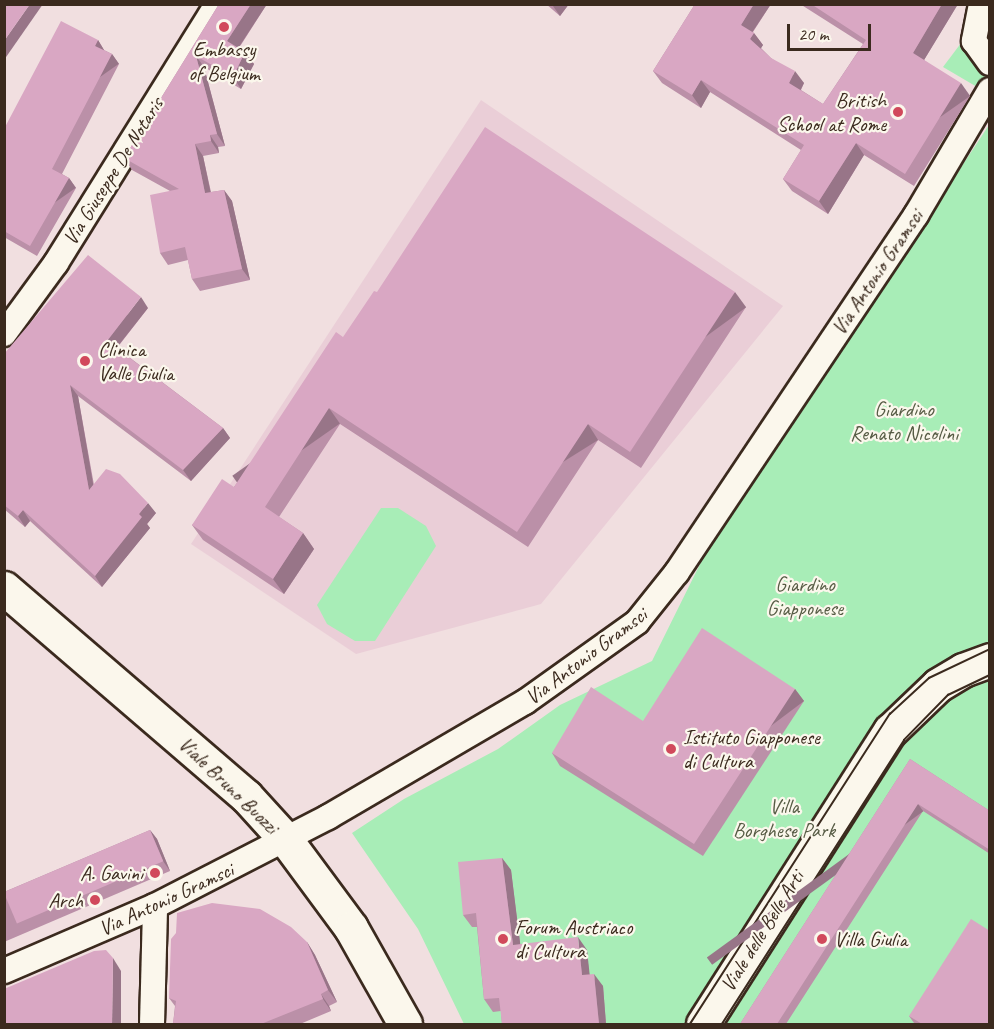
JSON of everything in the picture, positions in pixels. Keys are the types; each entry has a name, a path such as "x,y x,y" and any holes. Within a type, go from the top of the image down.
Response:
{"street":[{"name":"Via Giuseppe De Notaris","path":"4,334 56,263 217,4"},
{"path":"981,4 974,41 990,63"},
{"name":"Via Antonio Gramsci","path":"4,971 155,906 286,840 525,702 645,614 677,572 916,215 990,90"},
{"name":"Viale Bruno Buozzi","path":"4,588 246,796 286,840 351,928 405,1024"},
{"name":"Viale delle Belle Arti","path":"703,1024 890,731 938,685 963,670 990,660"},
{"path":"152,1024 155,906"}],"shaded area":[{"path":"481,100 783,306 541,604 356,654 191,544"}],"green space":[{"path":"989,6 989,94 943,67"},
{"name":"Villa Borghese Park","path":"989,125 989,1024 464,1024 418,929 352,833 404,799 498,749 560,705 652,661 705,554"},
{"path":"381,508 398,508 426,526 436,546 375,641 355,641 327,624 317,605"}],"building":[{"path":"4,4 30,4 4,41"},
{"path":"219,4 251,4 227,41 245,52 233,77 196,56 217,134 210,135 211,141 195,144 205,193 224,190 242,269 192,279 185,247 160,253 150,195 179,189 124,158"},
{"name":"British School at Rome","path":"695,4 754,4 741,25 754,33 750,39 771,58 795,71 789,83 823,104 866,40 811,4 942,4 913,53 961,83 905,174 856,143 819,201 783,179 804,145 701,80 692,95 653,71"},
{"path":"61,21 98,40 95,46 112,54 52,169 69,178 30,246 4,231 4,129"},
{"path":"485,127 735,292 630,452 588,424 517,532 329,408 265,507 303,533 273,579 192,525 222,479 234,487 336,332 343,337 374,291 377,292"},
{"path":"88,255 141,297 107,341 223,428 183,470 70,385 89,490 106,469 120,474 148,503 139,514 142,517 95,576 23,510 18,516 4,505 4,354"},
{"name":"Istituto Giapponese di Cultura","path":"702,628 795,689 694,844 552,753 591,687 643,721"},
{"name":"Villa Giulia","path":"910,759 990,811 990,850 918,804 777,1024 740,1024"},
{"path":"150,830 163,861 17,923 4,892"},
{"name":"Forum Austriaco di Cultura","path":"502,858 513,945 578,937 582,975 594,974 599,1024 502,1024 499,998 484,999 476,913 463,915 458,862"},
{"path":"212,903 260,909 291,927 307,942 328,990 321,994 323,999 261,1024 173,1024 176,1001 169,998 171,939 176,933 177,913"},
{"name":"Villa Giulia","path":"971,919 990,931 990,1024 922,1024 909,1016"},
{"path":"106,950 113,958 112,1024 4,1024 4,989 94,951"}],"tram line":[{"path":"690,1024 890,714 929,678 990,649"},
{"path":"722,1024 904,740 948,695 990,675"}],"place":[{"name":"Embassy of Belgium","path":"224,27"},
{"name":"British School at Rome","path":"898,112"},
{"name":"Clinica Valle Giulia","path":"85,361"},
{"name":"Istituto Giapponese di Cultura","path":"671,749"},
{"name":"A. Gavini","path":"155,873"},
{"name":"Arch","path":"95,900"},
{"name":"Forum Austriaco di Cultura","path":"503,939"},
{"name":"Villa Giulia","path":"822,939"}],"park label":[{"name":"Giardino Renato Nicolini","path":"904,421"},
{"name":"Giardino Giapponese","path":"805,596"}]}
